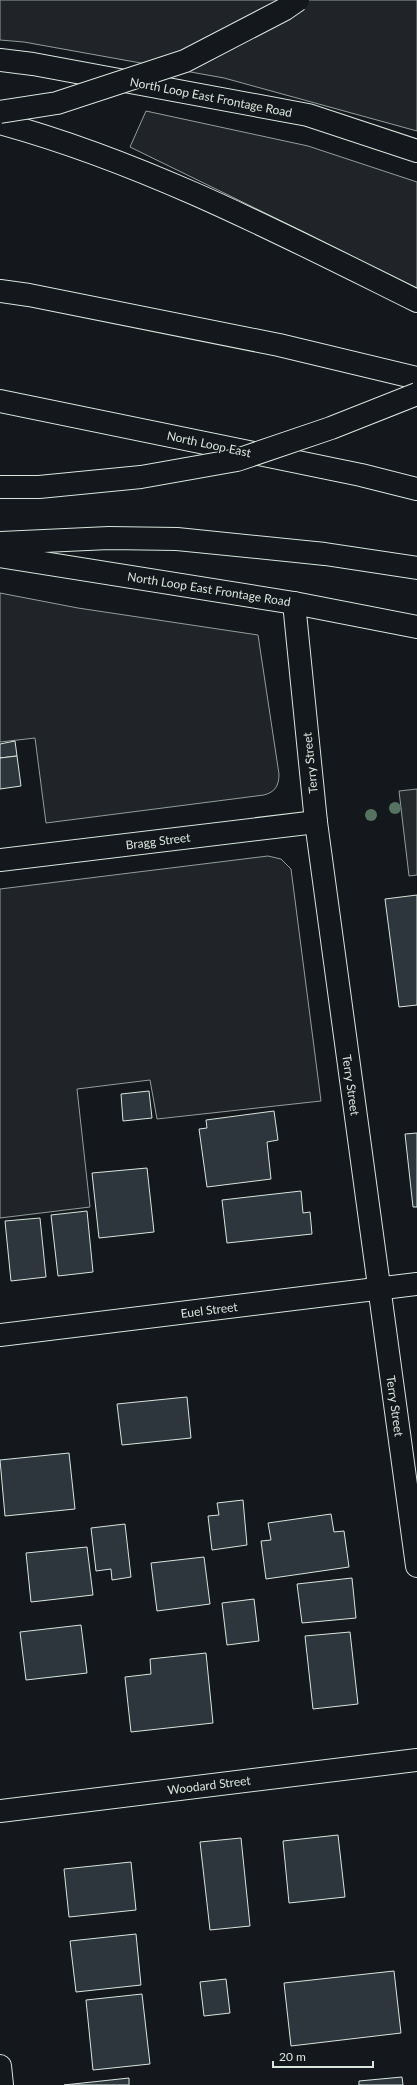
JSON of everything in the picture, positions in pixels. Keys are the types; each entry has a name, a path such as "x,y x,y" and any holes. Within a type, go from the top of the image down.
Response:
{"main road":[{"path":"0,112 57,104 185,61 285,9 298,0"},
{"name":"North Loop East Frontage Road","path":"0,60 33,64 308,115 417,151"},
{"path":"0,123 51,137 136,169 286,235 417,301"},
{"path":"0,291 29,295 279,345 417,378"},
{"path":"0,487 39,487 142,477 237,460 331,428 417,394"},
{"name":"North Loop East","path":"0,401 361,475 417,489"},
{"path":"0,543 109,538 177,539 325,554 417,568"},
{"name":"North Loop East Frontage Road","path":"0,556 294,603 417,628"},
{"name":"Terry Street","path":"294,603 316,822 378,1289 417,1566"},
{"name":"Bragg Street","path":"0,860 316,822"},
{"name":"Euel Street","path":"0,1335 417,1284"},
{"name":"Woodard Street","path":"0,1810 417,1760"},
{"path":"0,2066 2,2085"}],"shaded area":[{"path":"0,0 417,0 417,131 224,78 24,42 0,40"},
{"path":"146,111 308,146 417,182 417,288 354,259 310,235 130,147"},
{"path":"0,593 78,608 258,635 279,774 276,788 264,795 46,823 35,738 0,742"},
{"path":"417,789 417,875 409,876 399,791"},
{"path":"268,856 281,859 291,869 321,1101 157,1119 150,1080 77,1089 90,1207 0,1218 0,889"}],"building":[{"path":"15,741 17,756 0,758 0,744"},
{"path":"17,756 21,786 0,789 0,758"},
{"path":"417,895 417,1005 399,1007 385,899"},
{"path":"149,1091 152,1118 123,1121 121,1094"},
{"path":"274,1111 278,1140 267,1142 271,1179 207,1187 199,1129 207,1128 206,1120"},
{"path":"417,1133 417,1207 413,1207 405,1134"},
{"path":"147,1168 154,1232 99,1238 92,1173"},
{"path":"301,1191 303,1213 310,1212 312,1234 227,1243 222,1200"},
{"path":"87,1211 93,1272 58,1276 51,1215"},
{"path":"40,1218 46,1277 11,1281 5,1221"},
{"path":"187,1397 191,1438 122,1445 117,1404"},
{"path":"69,1453 75,1509 5,1516 0,1460"},
{"path":"243,1500 247,1545 212,1550 208,1516 219,1515 217,1503"},
{"path":"331,1514 334,1532 344,1531 349,1567 266,1579 261,1541 271,1540 268,1523"},
{"path":"125,1524 131,1577 112,1580 111,1569 96,1571 91,1528"},
{"path":"87,1547 93,1595 31,1602 26,1553"},
{"path":"204,1557 210,1604 157,1611 151,1563"},
{"path":"352,1578 356,1618 302,1623 297,1584"},
{"path":"254,1599 259,1641 227,1645 222,1603"},
{"path":"81,1625 87,1673 26,1680 20,1632"},
{"path":"350,1632 358,1704 313,1709 305,1636"},
{"path":"206,1653 213,1723 131,1732 125,1677 151,1674 150,1659"},
{"path":"338,1835 345,1897 289,1903 283,1841"},
{"path":"241,1838 250,1926 210,1930 200,1842"},
{"path":"131,1862 136,1910 69,1917 64,1869"},
{"path":"136,1934 141,1985 76,1992 70,1941"},
{"path":"394,1971 401,2033 291,2046 284,1983"},
{"path":"226,1979 230,2013 204,2016 200,1982"},
{"path":"142,1994 150,2064 93,2070 86,2000"},
{"path":"402,2077 403,2085 359,2085 359,2081"},
{"path":"129,2078 129,2085 64,2085"}]}
